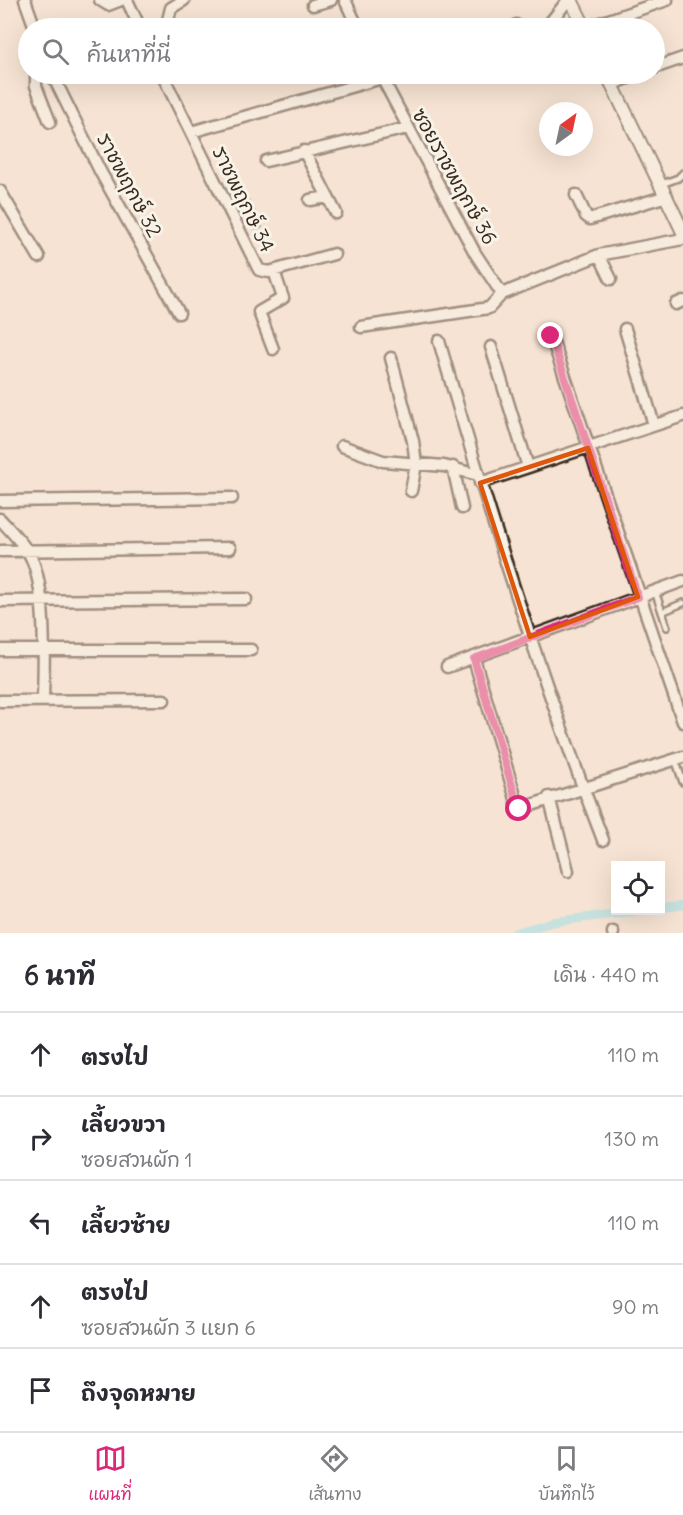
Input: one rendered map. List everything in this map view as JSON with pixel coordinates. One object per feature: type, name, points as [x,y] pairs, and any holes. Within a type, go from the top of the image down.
[{"type":"street","points":[[25,0],[31,18]]},
{"type":"street","points":[[100,0],[108,6],[121,0]]},
{"type":"street","points":[[126,0],[135,18]]},
{"type":"street","points":[[168,18],[171,8],[184,0]]},
{"type":"street","points":[[313,5],[331,0]]},
{"type":"street","points":[[345,0],[353,18]]},
{"type":"street","points":[[555,18],[570,0],[580,18]]},
{"type":"street","points":[[614,18],[667,0]]},
{"type":"street","points":[[665,64],[683,58]]},
{"type":"street","points":[[36,84],[50,122]]},
{"type":"street","name":"ราชพฤกษ์ 32","points":[[57,84],[100,171],[179,313]]},
{"type":"street","name":"ราชพฤกษ์ 34","points":[[167,84],[259,270],[274,271],[334,254]]},
{"type":"street","points":[[169,84],[169,88]]},
{"type":"street","points":[[191,132],[354,84]]},
{"type":"street","name":"ซอยราชพฤกษ์ 36","points":[[385,84],[475,253],[502,294]]},
{"type":"street","points":[[361,327],[489,308],[502,294],[599,255],[683,231],[612,84]]},
{"type":"street","points":[[266,161],[408,128]]},
{"type":"street","points":[[304,151],[336,213]]},
{"type":"street","points":[[576,195],[586,216],[590,219],[664,190]]},
{"type":"street","points":[[0,191],[39,257]]},
{"type":"street","points":[[310,200],[328,197]]},
{"type":"street","points":[[599,255],[610,279]]},
{"type":"street","points":[[273,349],[259,312],[283,298],[274,271]]},
{"type":"street","points":[[625,329],[654,425]]},
{"type":"street","points":[[551,336],[638,597],[683,722]]},
{"type":"street","points":[[439,341],[479,479],[530,637],[582,787],[603,840]]},
{"type":"street","points":[[491,347],[528,467]]},
{"type":"street","points":[[391,358],[413,441],[416,464],[411,491]]},
{"type":"street","points":[[342,447],[383,461],[453,467],[479,479],[528,467],[683,416]]},
{"type":"street","points":[[453,467],[462,508]]},
{"type":"street","points":[[0,501],[231,498]]},
{"type":"street","points":[[0,519],[27,550],[32,561],[40,601],[44,650],[43,699]]},
{"type":"street","points":[[0,551],[230,548]]},
{"type":"street","points":[[447,667],[683,581]]},
{"type":"street","points":[[0,601],[246,599]]},
{"type":"street","points":[[0,650],[251,650]]},
{"type":"street","points":[[474,659],[519,809],[549,797],[679,758]]},
{"type":"street","points":[[0,701],[164,700]]},
{"type":"street","points":[[549,797],[568,871]]},
{"type":"lane","points":[[664,190],[683,173]]},
{"type":"lane","points":[[226,204],[244,202],[258,225]]},
{"type":"lane","points":[[655,591],[667,627]]},
{"type":"lane","points":[[662,612],[683,603]]},
{"type":"lane","points":[[679,758],[683,782]]},
{"type":"highlighted area","points":[[588,448],[638,597],[530,637],[480,483]]},
{"type":"waterway","points":[[665,907],[683,905]]},
{"type":"waterway","points":[[515,933],[552,922],[611,914]]},
{"type":"route","points":[[519,809],[474,659],[638,597],[551,336]]}]
